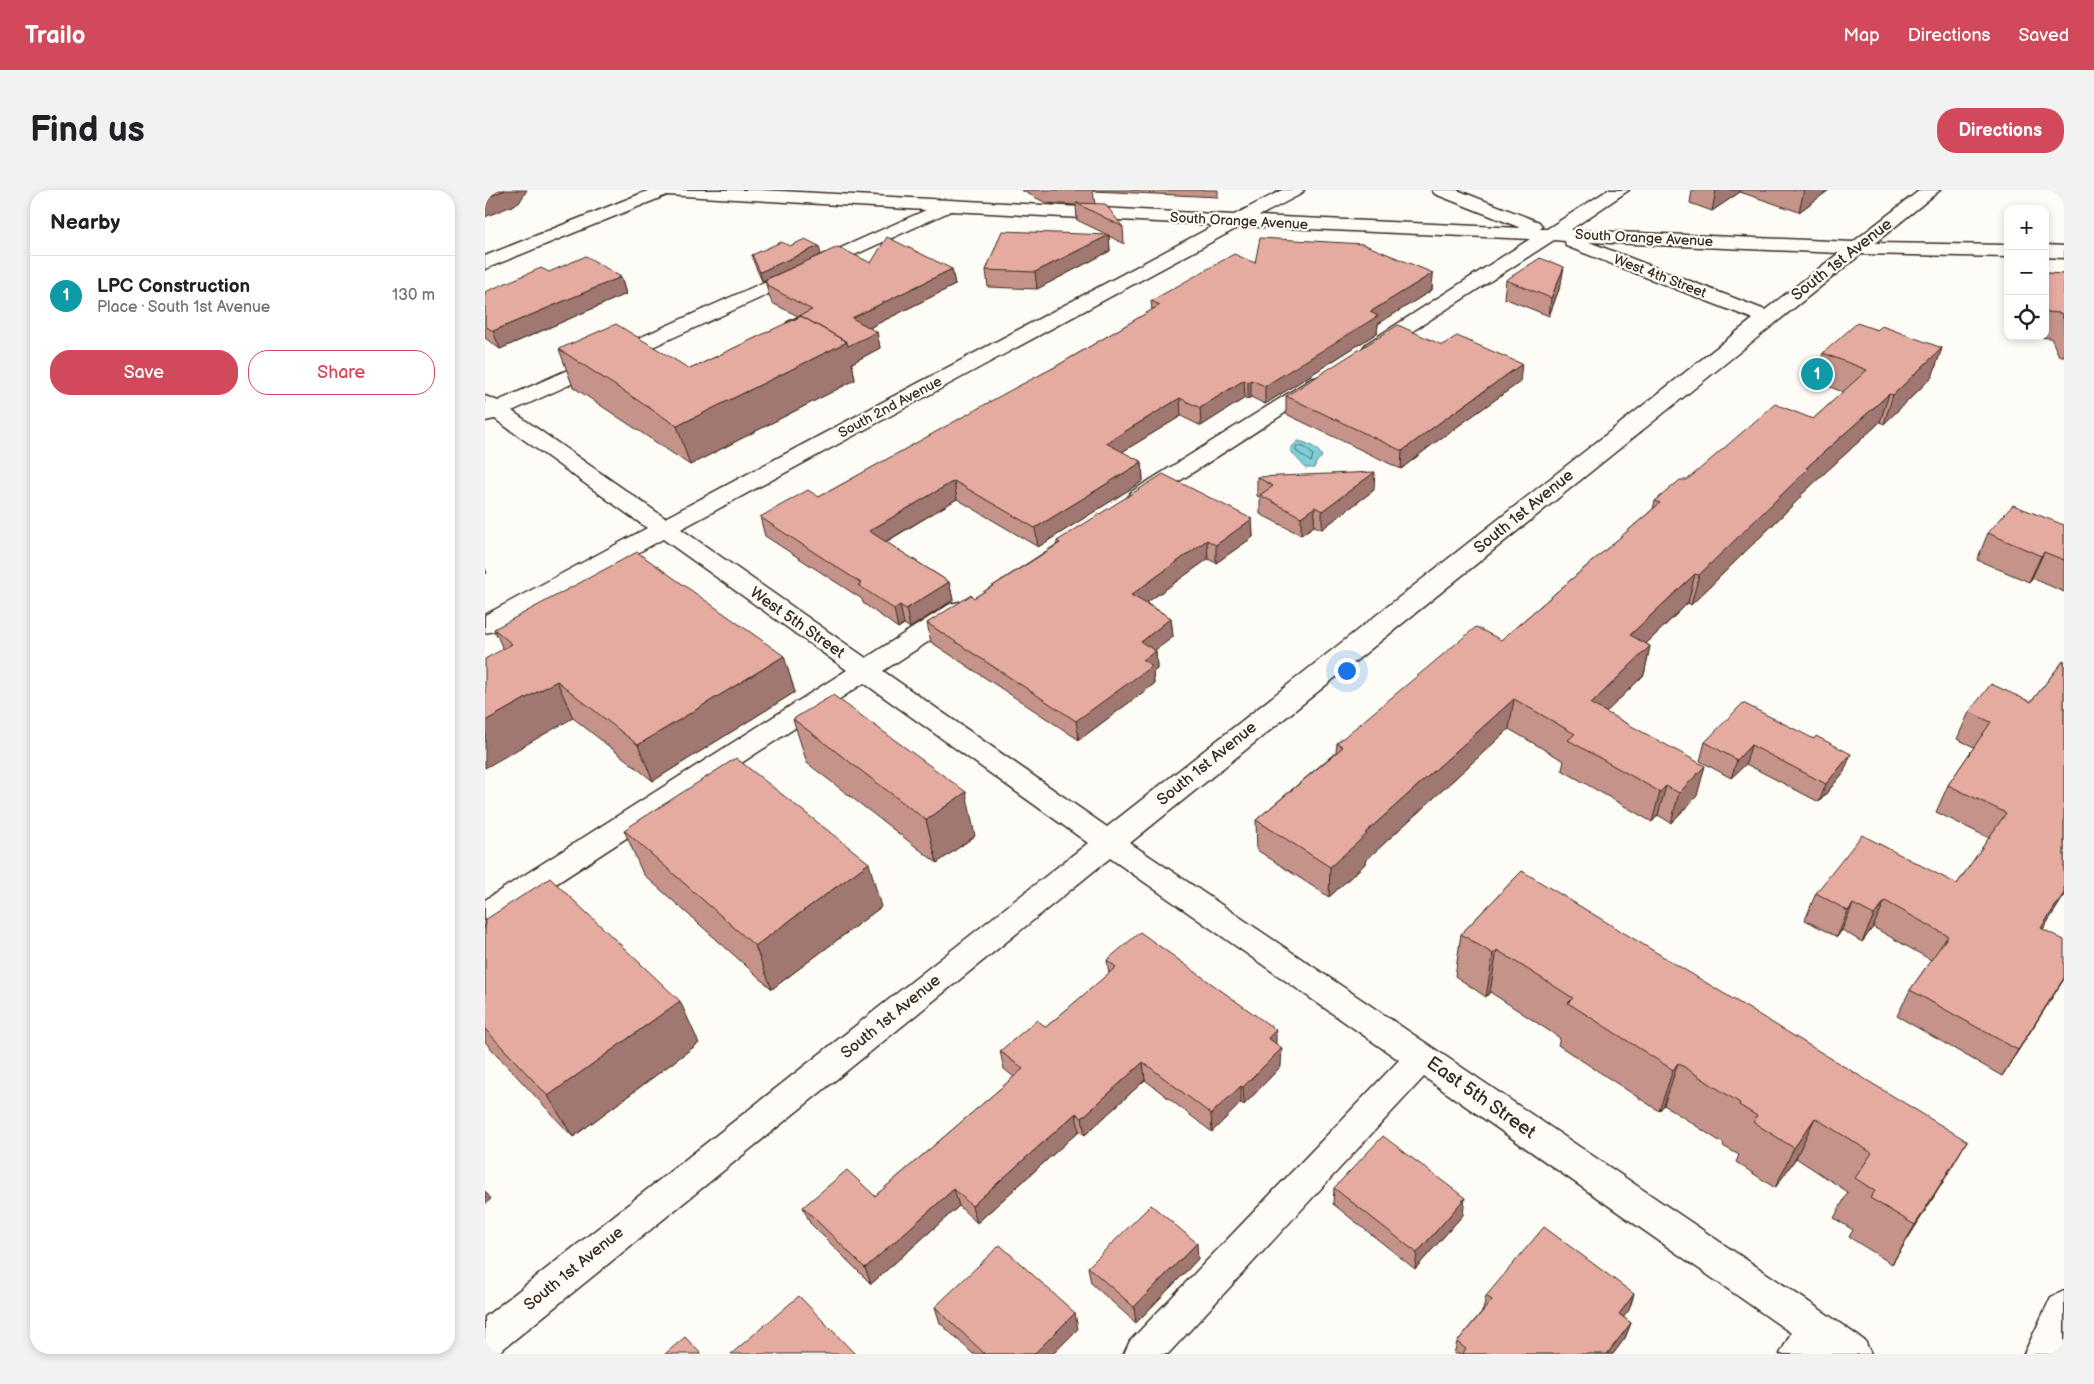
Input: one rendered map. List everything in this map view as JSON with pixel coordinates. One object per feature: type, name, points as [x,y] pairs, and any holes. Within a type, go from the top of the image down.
[{"type":"street","name":"South Orange Avenue","points":[[485,263],[664,190],[1239,221],[1859,248],[2004,251]]},
{"type":"street","name":"South 2nd Avenue","points":[[485,625],[1295,190]]},
{"type":"street","name":"West 4th Street","points":[[1441,190],[1767,318]]},
{"type":"street","points":[[1121,508],[1621,190]]},
{"type":"street","name":"South 1st Avenue","points":[[485,1340],[1767,318],[1931,190]]},
{"type":"street","points":[[489,409],[949,206]]},
{"type":"street","points":[[2049,251],[2064,252]]},
{"type":"street","name":"West 5th Street","points":[[489,409],[865,670],[1109,843]]},
{"type":"street","points":[[485,915],[978,598]]},
{"type":"street","name":"East 5th Street","points":[[1109,843],[1422,1057],[1807,1341],[1852,1354]]},
{"type":"street","points":[[1143,1354],[1422,1057]]},
{"type":"street","points":[[2043,1354],[2064,1310]]},
{"type":"water","points":[[1298,441],[1313,446],[1321,454],[1322,457],[1317,461],[1314,468],[1305,468],[1291,452],[1290,449]]},
{"type":"building","points":[[485,190],[505,190],[485,198]]},
{"type":"building","points":[[1076,203],[1105,204],[1123,227]]},
{"type":"building","points":[[1002,231],[1109,235],[1035,272],[986,270]]},
{"type":"building","points":[[887,237],[952,269],[852,318],[877,332],[848,346],[847,342],[801,316],[786,322],[812,310],[768,286],[765,280],[838,247],[871,263]]},
{"type":"building","points":[[1260,238],[1363,244],[1433,273],[1370,312],[1378,316],[1265,386],[1251,380],[1248,382],[1244,380],[1200,408],[1180,398],[1106,443],[1142,462],[1035,528],[954,481],[869,531],[949,582],[906,609],[900,605],[894,609],[858,585],[861,583],[760,517],[808,490],[819,497],[1055,367],[1160,305],[1151,301],[1234,254],[1255,263]]},
{"type":"building","points":[[805,239],[819,246],[760,272],[752,255],[781,242],[790,246]]},
{"type":"building","points":[[586,256],[621,277],[493,331],[485,326],[485,292],[541,268],[549,272]]},
{"type":"building","points":[[1540,258],[1564,267],[1551,298],[1506,280]]},
{"type":"building","points":[[2049,273],[2064,274],[2064,321],[2061,313],[2049,312]]},
{"type":"building","points":[[801,316],[847,342],[677,426],[559,349],[616,324],[690,369]]},
{"type":"building","points":[[1857,323],[1877,330],[1882,326],[1942,348],[1893,395],[1889,394],[1806,468],[1808,469],[1699,575],[1695,574],[1630,635],[1650,646],[1591,704],[1705,766],[1679,793],[1666,786],[1660,792],[1568,740],[1575,734],[1514,699],[1365,833],[1367,834],[1330,867],[1256,820],[1343,747],[1337,743],[1476,627],[1501,640],[1660,503],[1655,501],[1680,480],[1687,480],[1775,404],[1813,419],[1867,370],[1823,353]]},
{"type":"building","points":[[1398,325],[1442,345],[1457,336],[1522,364],[1402,451],[1286,396]]},
{"type":"building","points":[[1375,472],[1322,511],[1315,507],[1301,517],[1260,495],[1273,486],[1257,477]]},
{"type":"building","points":[[1163,474],[1252,519],[1216,545],[1207,540],[1131,595],[1171,618],[1141,642],[1156,651],[1143,660],[1152,666],[1076,721],[927,623],[971,595],[974,598],[1060,543],[1057,541]]},
{"type":"building","points":[[2013,505],[2064,525],[2064,560],[2044,552],[2041,556],[1988,533]]},
{"type":"building","points":[[637,552],[784,656],[638,745],[557,681],[485,721],[485,659],[512,644],[494,629]]},
{"type":"building","points":[[2064,660],[2064,893],[2041,928],[2064,940],[2064,978],[2018,1050],[1910,990],[1948,936],[1885,901],[1874,915],[1853,904],[1848,911],[1816,893],[1862,835],[1957,884],[2006,813],[1948,785],[1991,722],[1969,712],[1991,684],[2031,702]]},
{"type":"building","points":[[833,695],[966,792],[926,820],[793,719]]},
{"type":"building","points":[[1743,703],[1814,739],[1816,736],[1851,754],[1826,784],[1751,745],[1737,760],[1705,742]]},
{"type":"building","points":[[736,758],[869,863],[755,946],[624,830]]},
{"type":"building","points":[[1522,871],[1967,1141],[1915,1225],[1870,1198],[1875,1191],[1855,1178],[1872,1153],[1815,1118],[1794,1148],[1753,1122],[1757,1116],[1739,1105],[1740,1103],[1678,1063],[1673,1070],[1568,1003],[1573,998],[1497,950],[1493,954],[1461,934]]},
{"type":"building","points":[[550,878],[680,1001],[548,1096],[485,1029],[485,920]]},
{"type":"building","points":[[1140,932],[1276,1030],[1268,1038],[1282,1048],[1243,1087],[1241,1086],[1211,1114],[1143,1062],[1082,1118],[1076,1113],[972,1206],[954,1189],[865,1268],[803,1207],[847,1170],[875,1196],[1023,1069],[1000,1051],[1037,1020],[1046,1027],[1116,967],[1107,960]]},
{"type":"building","points":[[1383,1136],[1465,1198],[1417,1253],[1334,1188]]},
{"type":"building","points":[[1151,1205],[1197,1243],[1134,1307],[1088,1267]]},
{"type":"building","points":[[1544,1227],[1634,1294],[1619,1314],[1631,1323],[1607,1354],[1462,1354],[1466,1349],[1457,1342],[1492,1300],[1486,1296]]},
{"type":"building","points":[[1000,1245],[1075,1313],[1034,1354],[985,1354],[935,1307]]},
{"type":"building","points":[[799,1296],[855,1354],[731,1354]]},
{"type":"building","points":[[685,1337],[701,1354],[665,1354]]},
{"type":"place","name":"LPC Construction","points":[[1817,374]]}]
